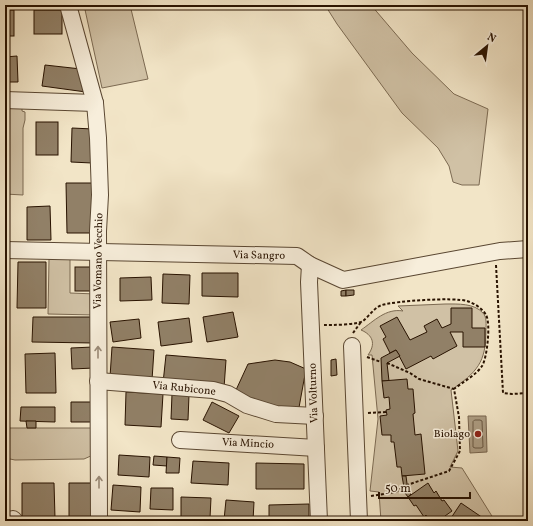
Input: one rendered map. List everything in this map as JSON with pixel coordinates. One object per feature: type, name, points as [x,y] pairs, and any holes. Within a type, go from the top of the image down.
[{"type":"street","name":"Via Vomano Vecchio","points":[[68,5],[94,103],[98,138],[100,195],[98,380],[99,521]]},
{"type":"street","points":[[5,100],[94,103]]},
{"type":"street","name":"Via Sangro","points":[[5,250],[297,256],[343,280],[496,252],[528,249]]},
{"type":"street","name":"Via Volturno","points":[[310,264],[309,282],[319,521]]},
{"type":"street","points":[[352,346],[359,521]]},
{"type":"street","name":"Via Rubicone","points":[[98,380],[213,390],[228,394],[247,404],[276,414],[315,416]]},
{"type":"street","name":"Via Mincio","points":[[180,440],[316,448]]},
{"type":"path","points":[[496,252],[503,393],[528,393]]},
{"type":"path","points":[[311,324],[361,322],[380,305],[401,302],[453,299],[467,301],[479,307],[487,316],[487,347],[483,365],[454,389]]},
{"type":"path","points":[[387,363],[410,372],[419,379],[454,389]]},
{"type":"path","points":[[407,485],[449,471],[460,451],[460,417],[454,389]]},
{"type":"path","points":[[355,414],[387,412]]},
{"type":"path","points":[[358,497],[378,496],[396,492],[404,486]]},
{"type":"shaded area","points":[[84,5],[130,5],[148,79],[102,88]]},
{"type":"shaded area","points":[[325,5],[371,5],[412,53],[454,94],[488,109],[479,185],[462,185],[453,182],[449,166],[438,148],[402,113],[337,24]]},
{"type":"shaded area","points":[[5,107],[22,107],[22,111],[25,112],[23,128],[23,195],[5,194]]},
{"type":"shaded area","points":[[49,259],[70,259],[70,293],[96,294],[96,315],[48,314]]},
{"type":"shaded area","points":[[445,304],[475,307],[483,313],[486,319],[486,341],[482,359],[474,372],[451,390],[458,451],[450,467],[462,468],[495,521],[381,521],[379,492],[370,491],[378,419],[372,355],[368,355],[372,347],[372,340],[368,334],[361,330],[386,313],[391,311],[403,311],[398,306]]},
{"type":"shaded area","points":[[5,428],[97,428],[93,455],[84,459],[15,460],[5,458]]},
{"type":"water","name":"Biolago","points":[[468,416],[486,416],[487,452],[470,453]]},
{"type":"building","points":[[5,10],[14,10],[14,36],[5,36]]},
{"type":"building","points":[[34,10],[62,10],[62,34],[34,34]]},
{"type":"building","points":[[17,56],[18,82],[5,82],[5,57]]},
{"type":"building","points":[[45,65],[81,69],[86,92],[42,86]]},
{"type":"building","points":[[36,122],[58,122],[58,155],[36,155]]},
{"type":"building","points":[[72,128],[93,129],[92,163],[71,162]]},
{"type":"building","points":[[66,183],[94,183],[94,233],[67,233]]},
{"type":"building","points":[[50,206],[51,240],[27,240],[27,207]]},
{"type":"building","points":[[18,262],[46,262],[46,308],[17,308]]},
{"type":"building","points":[[75,267],[95,267],[95,291],[75,291]]},
{"type":"building","points":[[202,273],[238,273],[238,297],[202,296]]},
{"type":"building","points":[[163,274],[190,275],[189,304],[162,303]]},
{"type":"building","points":[[151,277],[152,300],[120,301],[120,278]]},
{"type":"building","points":[[346,290],[346,296],[341,296],[341,291]]},
{"type":"building","points":[[346,290],[354,290],[354,295],[346,296]]},
{"type":"building","points":[[451,308],[472,308],[472,328],[485,328],[485,347],[463,347],[463,332],[450,332],[457,346],[433,359],[431,356],[406,369],[396,350],[390,353],[383,339],[386,337],[380,326],[397,317],[410,340],[427,332],[424,326],[437,319],[442,328],[451,324]]},
{"type":"building","points":[[233,312],[238,337],[207,342],[203,317]]},
{"type":"building","points":[[33,317],[93,317],[93,343],[32,342]]},
{"type":"building","points":[[189,318],[192,342],[161,346],[158,322]]},
{"type":"building","points":[[139,319],[141,338],[113,342],[110,322]]},
{"type":"building","points":[[93,347],[94,368],[72,369],[71,348]]},
{"type":"building","points":[[112,347],[154,350],[152,380],[110,377]]},
{"type":"building","points":[[396,350],[400,356],[387,363],[389,381],[382,381],[381,358]]},
{"type":"building","points":[[55,353],[56,393],[26,393],[25,354]]},
{"type":"building","points":[[166,355],[226,360],[224,388],[163,383]]},
{"type":"building","points":[[336,359],[337,375],[331,376],[331,360]]},
{"type":"building","points":[[275,360],[290,362],[306,369],[298,413],[257,406],[236,390],[248,364]]},
{"type":"building","points":[[407,379],[408,389],[413,389],[415,435],[421,434],[425,474],[402,476],[401,467],[397,467],[394,442],[391,442],[391,435],[382,435],[380,416],[387,415],[386,410],[390,409],[389,397],[384,398],[382,381]]},
{"type":"building","points":[[126,392],[163,394],[161,427],[125,425]]},
{"type":"building","points":[[172,394],[189,395],[188,420],[171,419]]},
{"type":"building","points":[[71,402],[94,402],[93,422],[71,422]]},
{"type":"building","points":[[212,402],[239,416],[229,433],[203,420]]},
{"type":"building","points":[[21,407],[55,407],[55,422],[20,421]]},
{"type":"building","points":[[26,421],[36,421],[36,428],[27,428]]},
{"type":"building","points":[[119,455],[150,457],[149,477],[118,475]]},
{"type":"building","points":[[154,456],[167,457],[167,466],[153,465]]},
{"type":"building","points":[[167,457],[180,458],[179,473],[166,473]]},
{"type":"building","points":[[193,461],[229,463],[228,485],[191,483]]},
{"type":"building","points":[[256,463],[304,464],[304,489],[256,489]]},
{"type":"building","points":[[402,476],[406,476],[408,491],[411,494],[408,497],[405,493]]},
{"type":"building","points":[[22,483],[54,483],[55,518],[22,518]]},
{"type":"building","points":[[69,483],[94,483],[95,521],[69,521]]},
{"type":"building","points":[[428,483],[434,493],[436,491],[442,501],[444,500],[452,511],[445,516],[450,519],[449,521],[430,521],[426,515],[424,517],[416,505],[414,506],[408,497]]},
{"type":"building","points":[[113,485],[141,487],[140,512],[111,510]]},
{"type":"building","points":[[151,488],[173,488],[173,510],[150,509]]},
{"type":"building","points":[[181,497],[211,498],[210,518],[181,517]]},
{"type":"building","points":[[226,500],[254,502],[253,521],[224,520]]},
{"type":"building","points":[[461,503],[483,518],[481,521],[449,521]]},
{"type":"building","points":[[309,504],[309,521],[269,521],[269,505]]},
{"type":"place","name":"Biolago","points":[[478,434]]}]
